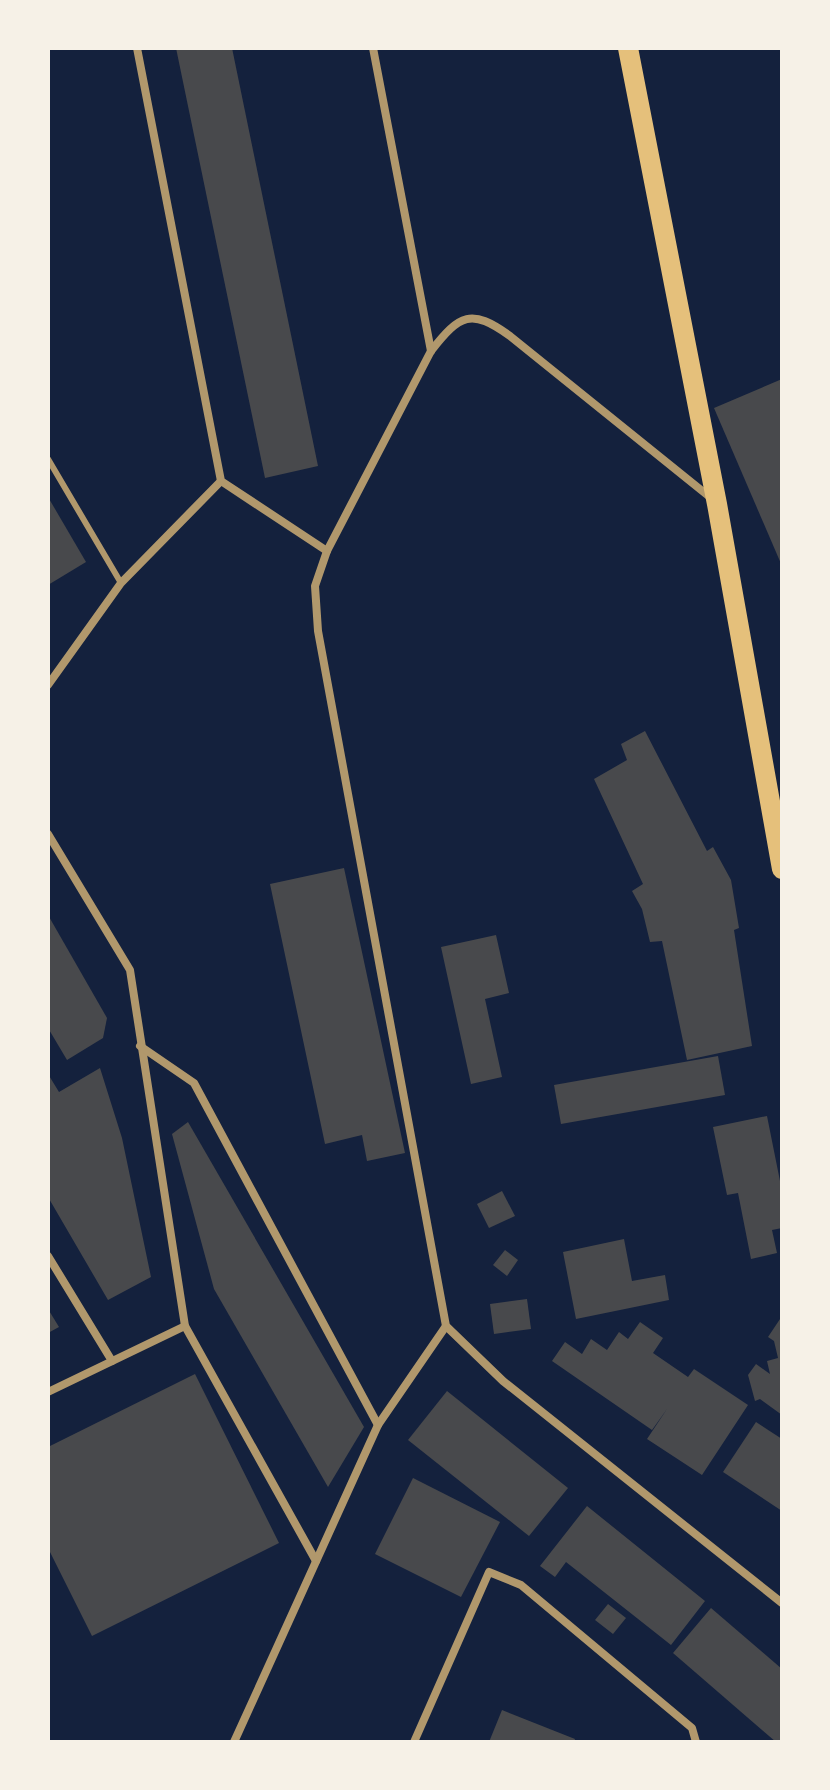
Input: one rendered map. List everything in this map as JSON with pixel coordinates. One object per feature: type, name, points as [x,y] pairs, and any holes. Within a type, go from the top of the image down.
[{"type":"main road","points":[[628,48],[717,504],[782,869]]},
{"type":"street","points":[[137,48],[221,481],[327,551]]},
{"type":"street","points":[[373,48],[431,351]]},
{"type":"street","points":[[717,504],[485,318],[464,318],[448,330],[431,351],[327,551],[315,586],[318,631],[446,1326],[503,1381],[782,1603]]},
{"type":"street","points":[[48,685],[121,583],[221,481]]},
{"type":"street","points":[[48,834],[130,970],[185,1326],[316,1561]]},
{"type":"street","points":[[140,1046],[194,1083],[378,1425]]},
{"type":"street","points":[[48,1256],[112,1361]]},
{"type":"street","points":[[48,1392],[185,1326]]},
{"type":"street","points":[[234,1742],[378,1425],[446,1326]]},
{"type":"street","points":[[414,1742],[489,1572],[521,1585],[692,1728],[696,1742]]},
{"type":"lane","points":[[48,459],[121,583]]},
{"type":"building","points":[[176,48],[232,48],[318,466],[265,478]]},
{"type":"building","points":[[782,379],[782,566],[714,408]]},
{"type":"building","points":[[48,497],[86,562],[48,585]]},
{"type":"building","points":[[645,731],[707,851],[713,847],[731,880],[739,928],[734,930],[752,1046],[687,1060],[662,941],[650,942],[642,909],[632,891],[643,884],[594,779],[627,760],[621,744]]},
{"type":"building","points":[[344,868],[405,1153],[367,1161],[362,1135],[325,1144],[270,884]]},
{"type":"building","points":[[48,915],[107,1018],[103,1038],[67,1060],[48,1028]]},
{"type":"building","points":[[496,935],[509,993],[485,999],[502,1077],[471,1084],[441,947]]},
{"type":"building","points":[[718,1056],[725,1095],[561,1124],[554,1085]]},
{"type":"building","points":[[100,1068],[122,1138],[151,1277],[108,1300],[48,1197],[48,1074],[59,1092]]},
{"type":"building","points":[[767,1116],[782,1191],[782,1228],[772,1230],[777,1253],[751,1259],[738,1193],[727,1195],[713,1127]]},
{"type":"building","points":[[188,1122],[364,1427],[328,1487],[214,1289],[172,1134]]},
{"type":"building","points":[[502,1191],[515,1216],[489,1228],[477,1204]]},
{"type":"building","points":[[624,1239],[632,1281],[665,1275],[669,1300],[576,1319],[563,1252]]},
{"type":"building","points":[[505,1250],[518,1260],[507,1276],[493,1265]]},
{"type":"building","points":[[527,1299],[531,1329],[494,1334],[490,1304]]},
{"type":"building","points":[[48,1309],[59,1327],[48,1333]]},
{"type":"building","points":[[782,1316],[782,1415],[760,1399],[755,1401],[748,1375],[756,1364],[770,1374],[767,1361],[778,1358],[774,1341],[768,1337]]},
{"type":"building","points":[[640,1322],[663,1338],[653,1353],[688,1377],[694,1369],[748,1405],[702,1475],[647,1439],[667,1409],[652,1430],[552,1361],[565,1342],[582,1354],[591,1339],[607,1350],[619,1332],[628,1339]]},
{"type":"building","points":[[195,1374],[279,1543],[92,1636],[48,1548],[48,1447]]},
{"type":"building","points":[[447,1391],[568,1488],[529,1536],[408,1440]]},
{"type":"building","points":[[756,1422],[782,1439],[782,1511],[723,1472]]},
{"type":"building","points":[[413,1478],[500,1522],[461,1597],[375,1554]]},
{"type":"building","points":[[587,1506],[705,1601],[671,1645],[566,1562],[555,1577],[540,1566]]},
{"type":"building","points":[[608,1604],[626,1618],[613,1634],[595,1620]]},
{"type":"building","points":[[711,1608],[782,1669],[782,1742],[776,1742],[673,1653]]},
{"type":"building","points":[[502,1710],[575,1739],[574,1742],[489,1742]]}]
